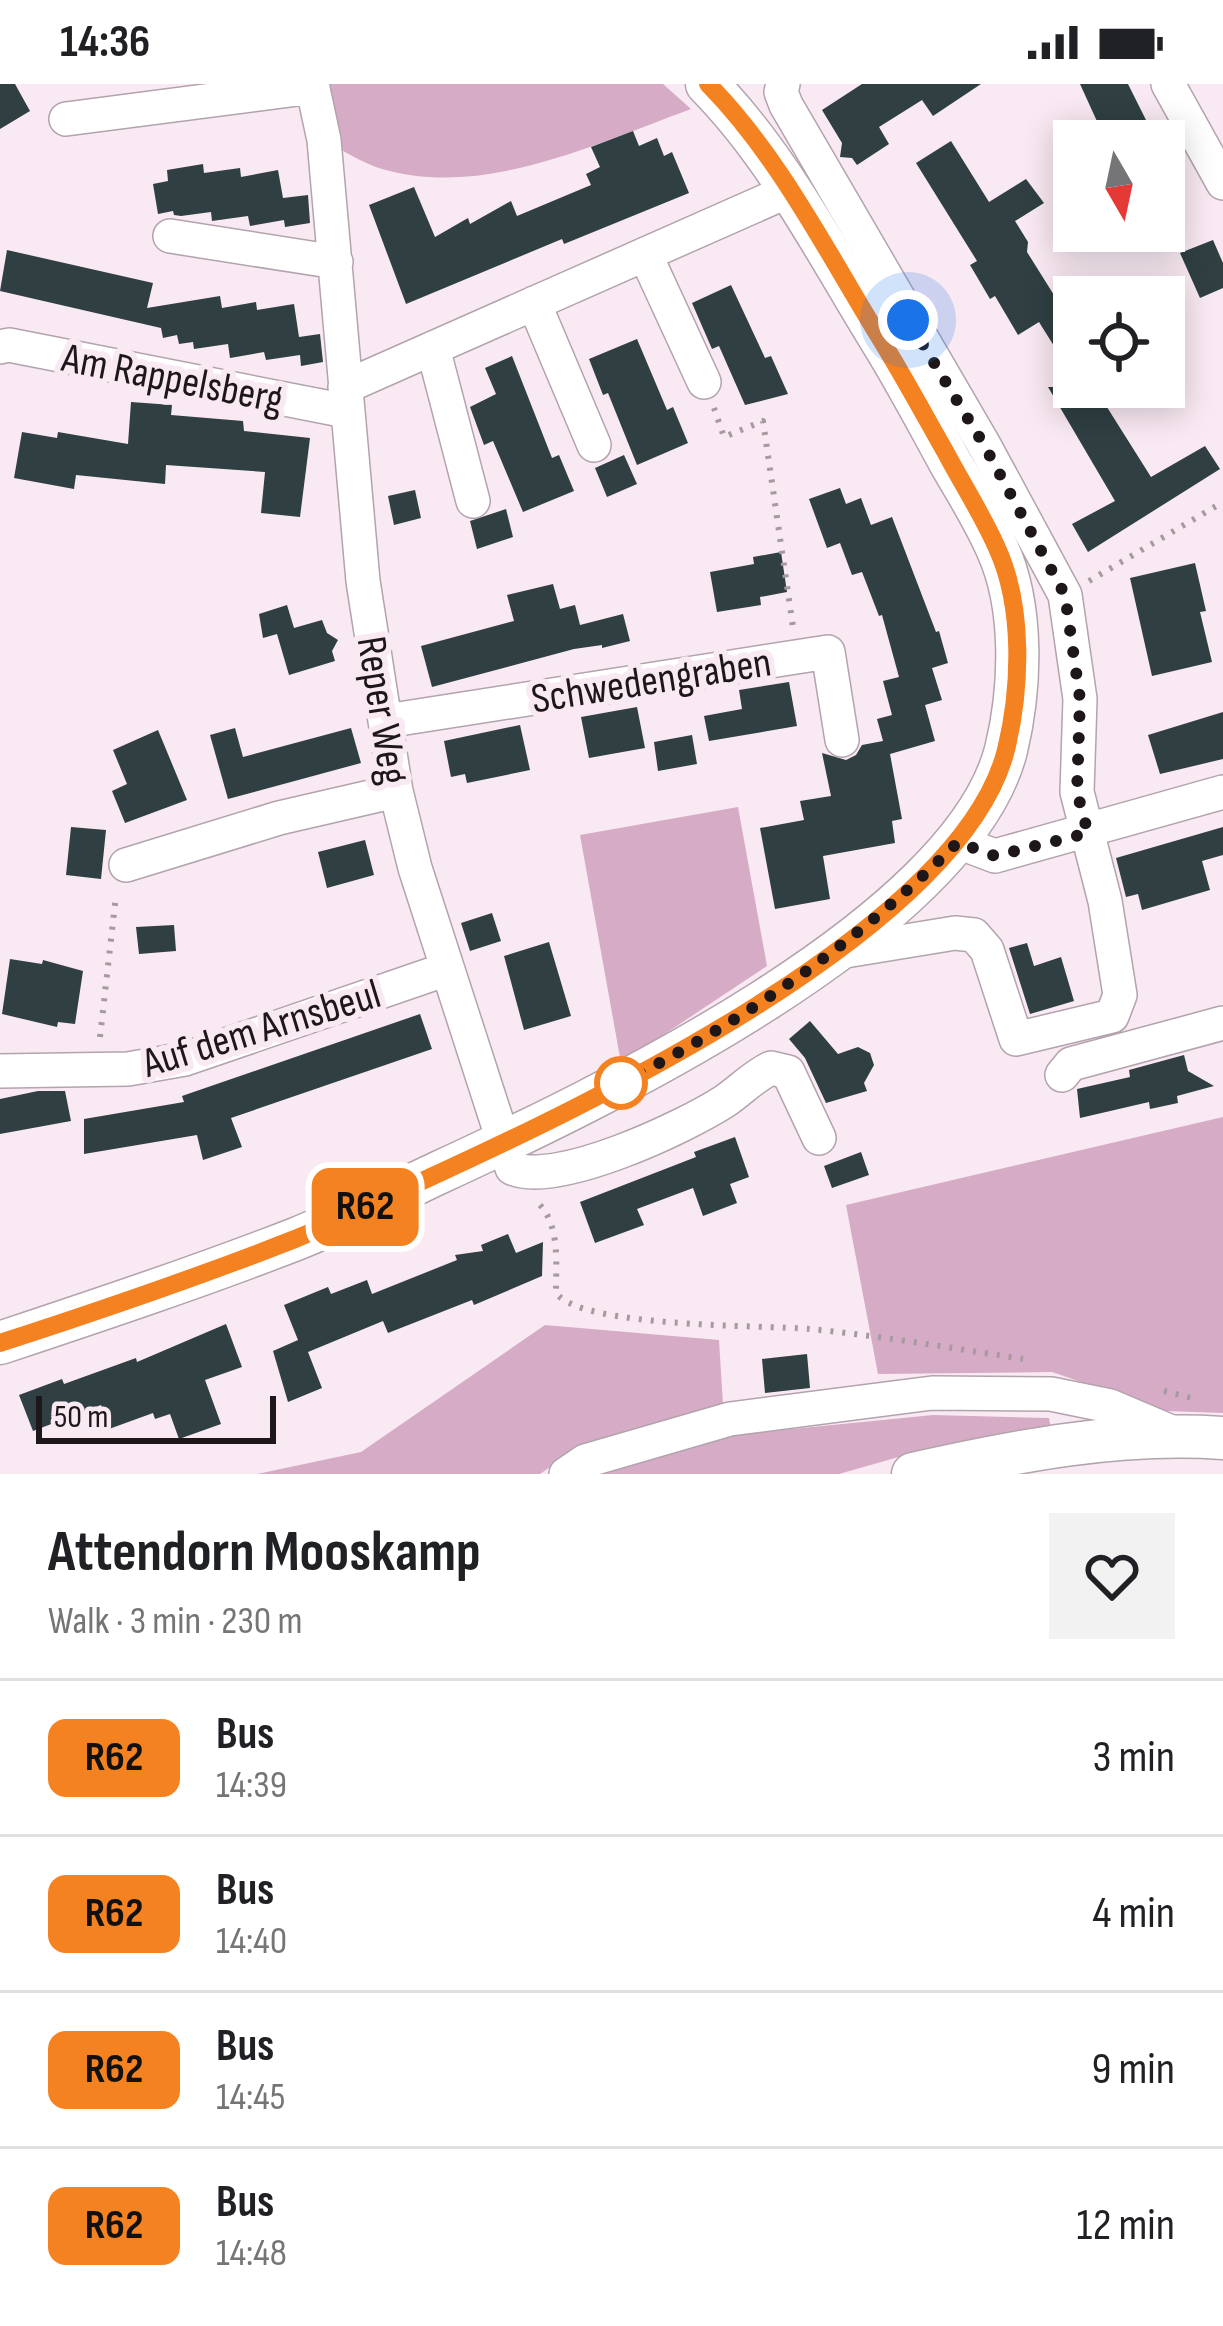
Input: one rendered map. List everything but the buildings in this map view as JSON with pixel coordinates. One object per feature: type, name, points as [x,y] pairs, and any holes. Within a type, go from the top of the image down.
[{"type":"main road","points":[[0,1343],[301,1237],[504,1144],[725,1026],[833,953],[908,892],[958,842],[1005,753],[1017,665],[1013,608],[999,551],[902,375],[788,191],[731,108],[707,84]]},
{"type":"main road","points":[[914,1474],[1067,1442],[1178,1435],[1217,1421]]},
{"type":"street","points":[[783,84],[786,105],[984,445],[1065,595],[1080,699],[1077,792],[1105,902],[1120,995],[1112,1016],[1016,1039],[987,950],[974,935],[955,933],[833,953]]},
{"type":"street","points":[[1168,84],[1223,183]]},
{"type":"street","name":"Reper Weg","points":[[66,119],[312,86],[324,140],[364,581],[396,790],[504,1144]]},
{"type":"street","name":"Am Rappelsberg","points":[[0,347],[346,399],[433,348],[788,191]]},
{"type":"street","points":[[170,236],[336,262]]},
{"type":"street","points":[[645,254],[704,382]]},
{"type":"street","points":[[534,303],[594,445]]},
{"type":"street","points":[[433,348],[472,501]]},
{"type":"street","name":"Schwedengraben","points":[[386,721],[828,652],[842,740]]},
{"type":"street","points":[[126,865],[278,818],[396,790]]},
{"type":"street","points":[[958,842],[995,856],[1223,792]]},
{"type":"street","name":"Auf dem Arnsbeul","points":[[0,1071],[97,1070],[185,1059],[447,969]]},
{"type":"street","points":[[1062,1075],[1071,1064],[1223,1024]]},
{"type":"street","points":[[504,1144],[512,1168],[523,1173],[560,1170],[683,1126],[771,1068],[788,1072],[819,1138]]},
{"type":"street","points":[[566,1474],[585,1461],[730,1419],[932,1393],[1051,1394],[1111,1406],[1178,1435]]},
{"type":"path","points":[[704,382],[724,437],[763,421],[797,656]]},
{"type":"path","points":[[1065,595],[1223,502]]},
{"type":"path","points":[[97,1070],[112,904],[126,865]]},
{"type":"path","points":[[532,1197],[550,1216],[556,1293],[567,1304],[621,1316],[710,1326],[808,1329],[1031,1360]]},
{"type":"path","points":[[1144,1386],[1217,1421]]},
{"type":"shaded area","points":[[318,84],[663,84],[691,109],[540,163],[460,177],[421,176],[382,169],[324,140]]},
{"type":"shaded area","points":[[738,807],[767,966],[621,1063],[580,835]]},
{"type":"shaded area","points":[[1223,1117],[1223,1413],[1166,1411],[1052,1372],[878,1374],[846,1205]]},
{"type":"shaded area","points":[[545,1325],[719,1340],[723,1405],[579,1447],[540,1474],[257,1474],[361,1452]]},
{"type":"shaded area","points":[[933,1415],[1049,1418],[1051,1430],[916,1452],[839,1474],[601,1474],[731,1435]]},
{"type":"bus line","name":"R62","points":[[0,1343],[301,1237],[554,1120],[725,1026],[833,953],[908,892],[958,842],[983,800],[1005,753],[1017,665],[1013,608],[999,551],[902,375],[788,191],[731,108],[708,84]]},
{"type":"route","points":[[621,1083],[725,1026],[833,953],[908,892],[958,842],[995,856],[1088,833],[1077,792],[1080,699],[1065,595],[984,445],[908,320]]}]
